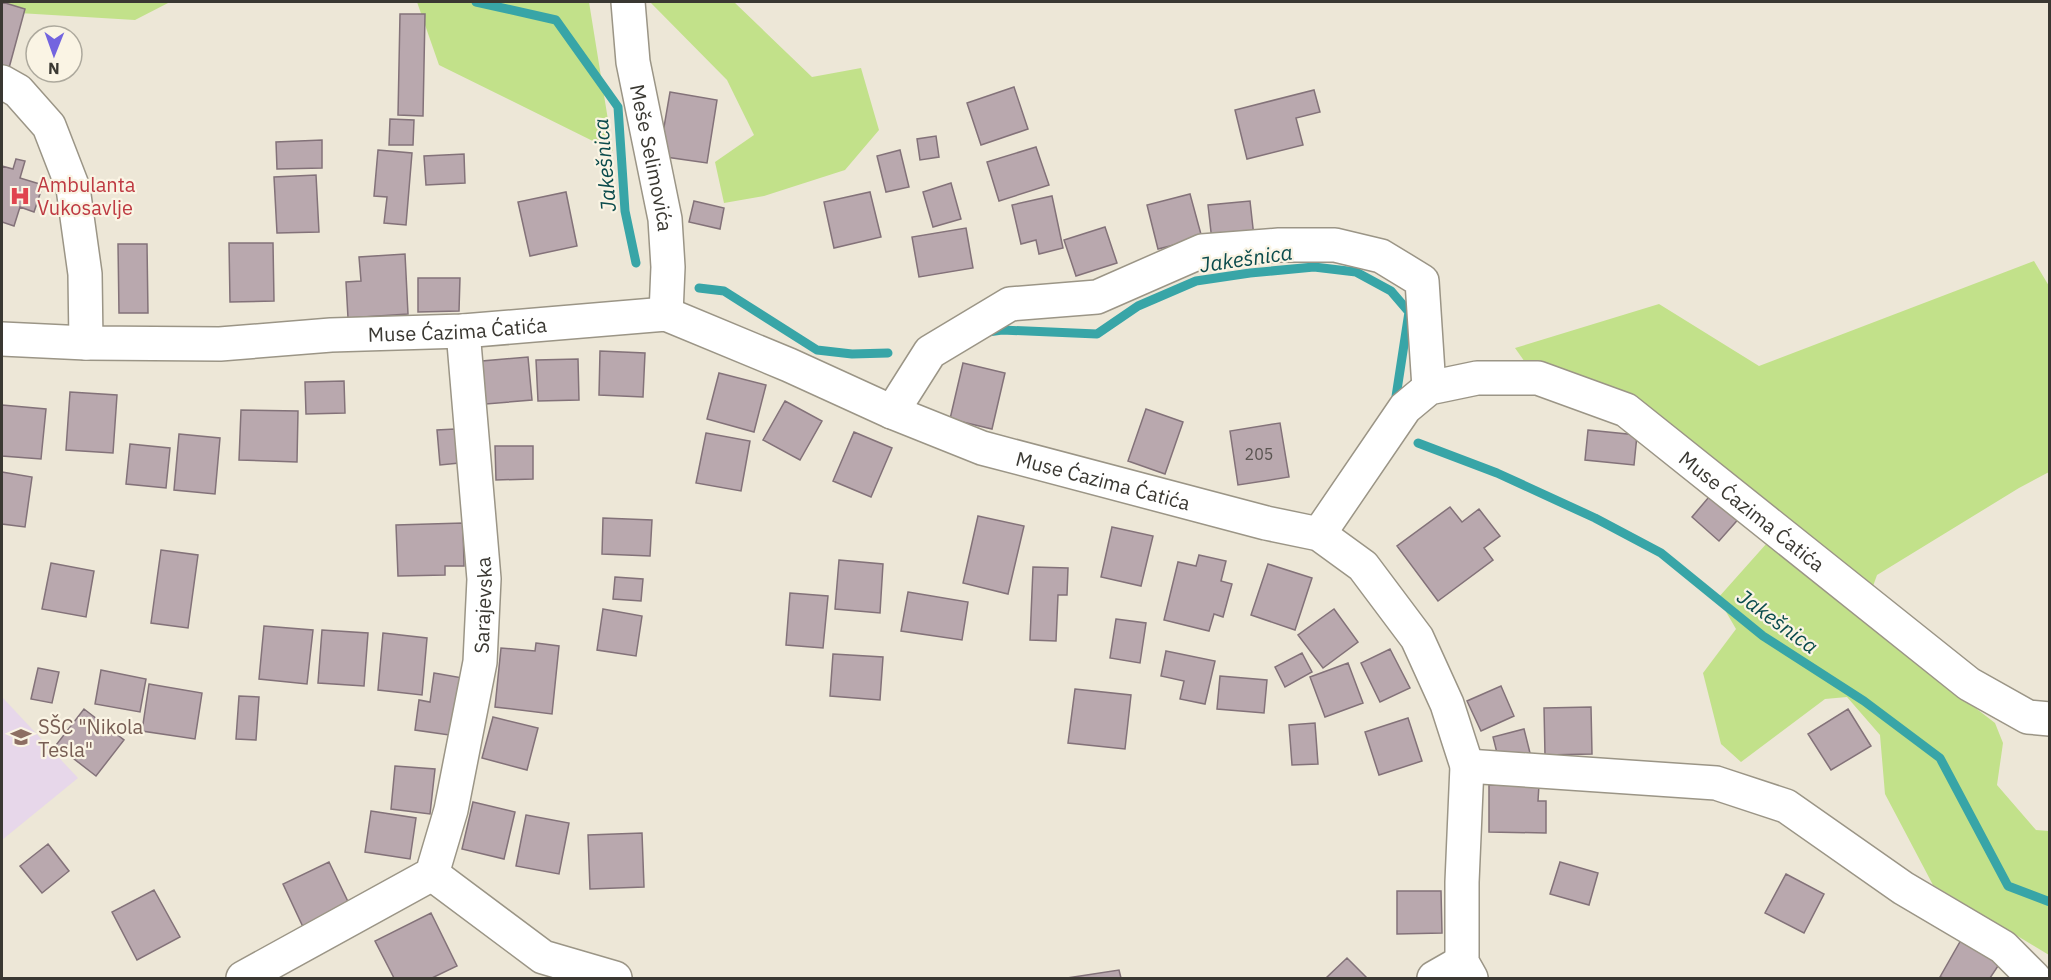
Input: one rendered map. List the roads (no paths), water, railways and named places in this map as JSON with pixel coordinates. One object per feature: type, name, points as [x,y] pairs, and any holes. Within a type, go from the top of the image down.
[{"type":"street","name":"Meše Selimovića","points":[[628,2],[633,62],[665,219],[668,267],[666,314]]},
{"type":"street","points":[[2,82],[18,91],[49,126],[73,188],[85,274],[86,343]]},
{"type":"street","points":[[892,412],[930,352],[1010,304],[1097,297],[1202,251],[1279,245],[1335,245],[1381,256],[1422,281],[1429,388]]},
{"type":"street","name":"Muse Ćazima Ćatića","points":[[2,339],[86,343],[220,344],[331,335],[463,331],[666,314],[789,365],[892,412],[982,448],[1266,524],[1319,534],[1363,566],[1417,638],[1447,704],[1467,766],[1462,882],[1467,970],[1434,978]]},
{"type":"street","name":"Sarajevska","points":[[432,874],[451,810],[480,662],[484,579],[463,331]]},
{"type":"street","name":"Muse Ćazima Ćatića","points":[[1319,534],[1405,408],[1429,388],[1477,378],[1538,378],[1626,410],[1969,684],[2028,717],[2049,719]]},
{"type":"street","points":[[1467,766],[1716,783],[1786,806],[1903,888],[2003,947],[2034,978]]},
{"type":"street","points":[[243,978],[432,874],[543,957],[615,978]]},
{"type":"waterway","name":"Jakešnica","points":[[476,2],[556,20],[618,107],[625,211],[636,263]]},
{"type":"waterway","name":"Jakešnica","points":[[988,332],[1002,330],[1097,334],[1138,306],[1196,281],[1314,267],[1356,272],[1391,291],[1409,312],[1395,403]]},
{"type":"waterway","name":"Jakešnica","points":[[699,288],[724,291],[817,350],[852,354],[888,353]]},
{"type":"waterway","name":"Jakešnica","points":[[1418,443],[1497,473],[1595,518],[1661,553],[1763,636],[1864,701],[1940,758],[2008,886],[2050,902]]},
{"type":"place","name":"Ambulanta Vukosavlje","points":[[20,196]]},
{"type":"place","name":"SŠC \"Nikola Tesla\"","points":[[21,737]]}]
